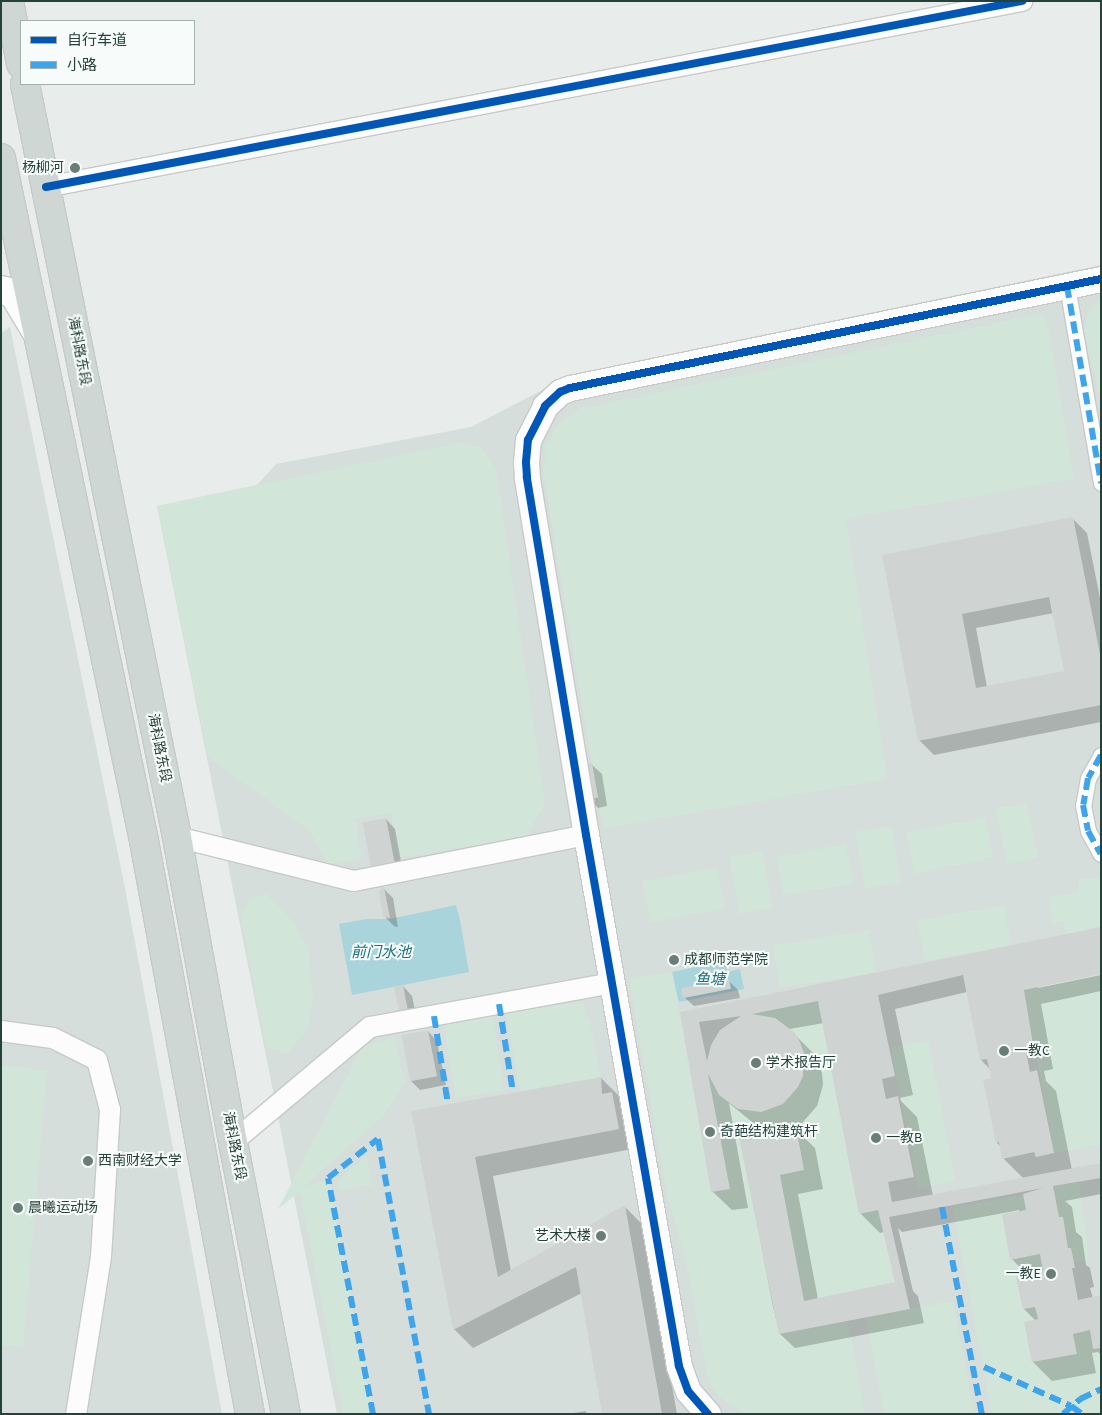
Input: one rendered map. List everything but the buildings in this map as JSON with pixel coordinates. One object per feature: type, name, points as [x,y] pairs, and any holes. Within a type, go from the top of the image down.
[{"type":"main road","points":[[9,1],[20,59]]},
{"type":"main road","name":"海科路东段","points":[[25,85],[177,837],[233,1142],[286,1414]]},
{"type":"main road","points":[[1,158],[144,841],[250,1414]]},
{"type":"main road","points":[[1,290],[13,293],[36,332]]},
{"type":"street","points":[[46,187],[1022,1]]},
{"type":"street","points":[[708,1414],[688,1391],[679,1366],[586,835],[526,462],[528,440],[546,406],[560,392],[570,388],[1101,279]]},
{"type":"street","points":[[1067,286],[1096,434],[1101,483]]},
{"type":"street","points":[[1101,755],[1088,778],[1083,805],[1088,831],[1101,854]]},
{"type":"street","points":[[177,837],[354,880],[586,835]]},
{"type":"street","points":[[233,1142],[370,1027],[613,983]]},
{"type":"street","points":[[1,1031],[54,1038],[97,1060],[110,1110],[101,1257],[76,1414]]},
{"type":"shaded area","name":"成都师范学院","points":[[1101,265],[1101,1414],[337,1414],[157,506],[257,485],[276,464],[471,427],[573,374]]},
{"type":"shaded area","name":"西南财经大学","points":[[10,327],[125,888],[222,1414],[1,1414],[1,333]]},
{"type":"green space","points":[[1101,301],[1101,404],[1084,331],[1088,312],[1092,306]]},
{"type":"green space","points":[[1036,315],[1044,317],[1047,322],[1074,479],[846,519],[887,779],[603,829],[543,471],[547,444],[558,424],[583,408]]},
{"type":"green space","points":[[463,442],[480,447],[496,468],[545,804],[526,837],[398,858],[391,813],[355,818],[361,859],[329,864],[308,829],[208,757],[157,506]]},
{"type":"green space","points":[[1026,802],[1038,858],[1008,864],[996,808]]},
{"type":"green space","points":[[985,817],[993,858],[914,873],[906,832]]},
{"type":"green space","points":[[891,826],[901,882],[865,888],[856,832]]},
{"type":"green space","points":[[846,844],[853,883],[784,896],[777,856]]},
{"type":"green space","points":[[762,851],[772,908],[740,914],[730,857]]},
{"type":"green space","points":[[717,867],[725,908],[650,923],[642,882]]},
{"type":"green space","points":[[1101,877],[1101,927],[1066,934],[1063,922],[1053,924],[1048,897],[1079,892],[1079,878]]},
{"type":"green space","points":[[266,894],[293,922],[308,948],[313,997],[308,1028],[287,1054],[266,1047],[241,918],[249,900]]},
{"type":"green space","points":[[1004,905],[1011,945],[924,961],[917,920]]},
{"type":"green space","points":[[869,930],[876,972],[780,988],[773,945]]},
{"type":"green space","points":[[672,972],[711,1191],[730,1189],[708,1074],[719,1095],[738,1109],[761,1112],[783,1104],[798,1087],[803,1076],[804,1053],[794,1032],[775,1018],[752,1014],[818,1001],[859,1214],[878,1210],[895,1282],[804,1301],[780,1175],[804,1170],[796,1127],[740,1138],[762,1236],[779,1334],[848,1321],[865,1414],[745,1414],[719,1396],[709,1382],[684,1251],[668,1199],[629,979]]},
{"type":"green space","points":[[1101,974],[1101,1145],[1054,1153],[1024,990]]},
{"type":"green space","points":[[583,1001],[585,1014],[590,1021],[601,1077],[521,1093],[506,1013]]},
{"type":"green space","points":[[492,1014],[504,1090],[456,1098],[444,1022]]},
{"type":"green space","points":[[394,1037],[405,1081],[385,1114],[301,1189],[328,1178],[373,1414],[343,1414],[300,1191],[278,1209],[363,1046]]},
{"type":"green space","points":[[928,1040],[955,1181],[918,1189],[891,1047]]},
{"type":"green space","name":"晨曦运动场","points":[[1,1065],[47,1070],[23,1348],[1,1346]]},
{"type":"green space","points":[[367,1156],[372,1185],[339,1191],[337,1181]]},
{"type":"green space","points":[[1079,1182],[1089,1261],[1073,1263],[1071,1248],[1068,1248],[1063,1217],[1059,1217],[1053,1186]]},
{"type":"green space","points":[[1023,1194],[1026,1210],[1002,1215],[1010,1259],[1040,1254],[1043,1271],[1017,1277],[1022,1309],[1035,1307],[1038,1319],[1024,1322],[1031,1362],[1077,1354],[1073,1334],[1090,1330],[1093,1349],[1101,1348],[1101,1414],[992,1414],[953,1208]]},
{"type":"green space","points":[[953,1301],[974,1414],[884,1414],[866,1317]]},
{"type":"water","name":"前门水池","points":[[456,905],[469,972],[352,995],[339,924],[366,919],[390,919]]},
{"type":"water","name":"鱼塘","points":[[725,961],[727,972],[740,969],[744,989],[679,1002],[672,972]]},
{"type":"marked path","points":[[1067,286],[1101,483]]},
{"type":"marked path","points":[[1101,755],[1088,778],[1083,805],[1088,831],[1101,854]]},
{"type":"marked path","points":[[499,1004],[513,1092]]},
{"type":"marked path","points":[[434,1016],[448,1104]]},
{"type":"marked path","points":[[373,1414],[328,1178],[378,1139],[429,1414]]},
{"type":"marked path","points":[[942,1207],[982,1414]]},
{"type":"marked path","points":[[984,1367],[1071,1406],[1082,1414]]},
{"type":"marked path","points":[[1063,1414],[1080,1399],[1101,1389]]},
{"type":"cycle path","points":[[46,187],[1022,1]]},
{"type":"cycle path","points":[[708,1414],[688,1391],[679,1366],[586,835],[527,477],[528,440],[545,406],[560,392],[570,388],[1101,279]]},
{"type":"place","name":"杨柳河","points":[[75,168]]},
{"type":"place","name":"成都师范学院","points":[[674,960]]},
{"type":"place","name":"一教C","points":[[1004,1051]]},
{"type":"place","name":"学术报告厅","points":[[756,1063]]},
{"type":"place","name":"奇葩结构建筑杆","points":[[710,1132]]},
{"type":"place","name":"一教B","points":[[876,1138]]},
{"type":"place","name":"西南财经大学","points":[[88,1161]]},
{"type":"place","name":"晨曦运动场","points":[[18,1208]]},
{"type":"place","name":"艺术大楼","points":[[601,1236]]},
{"type":"place","name":"一教E","points":[[1051,1274]]}]
